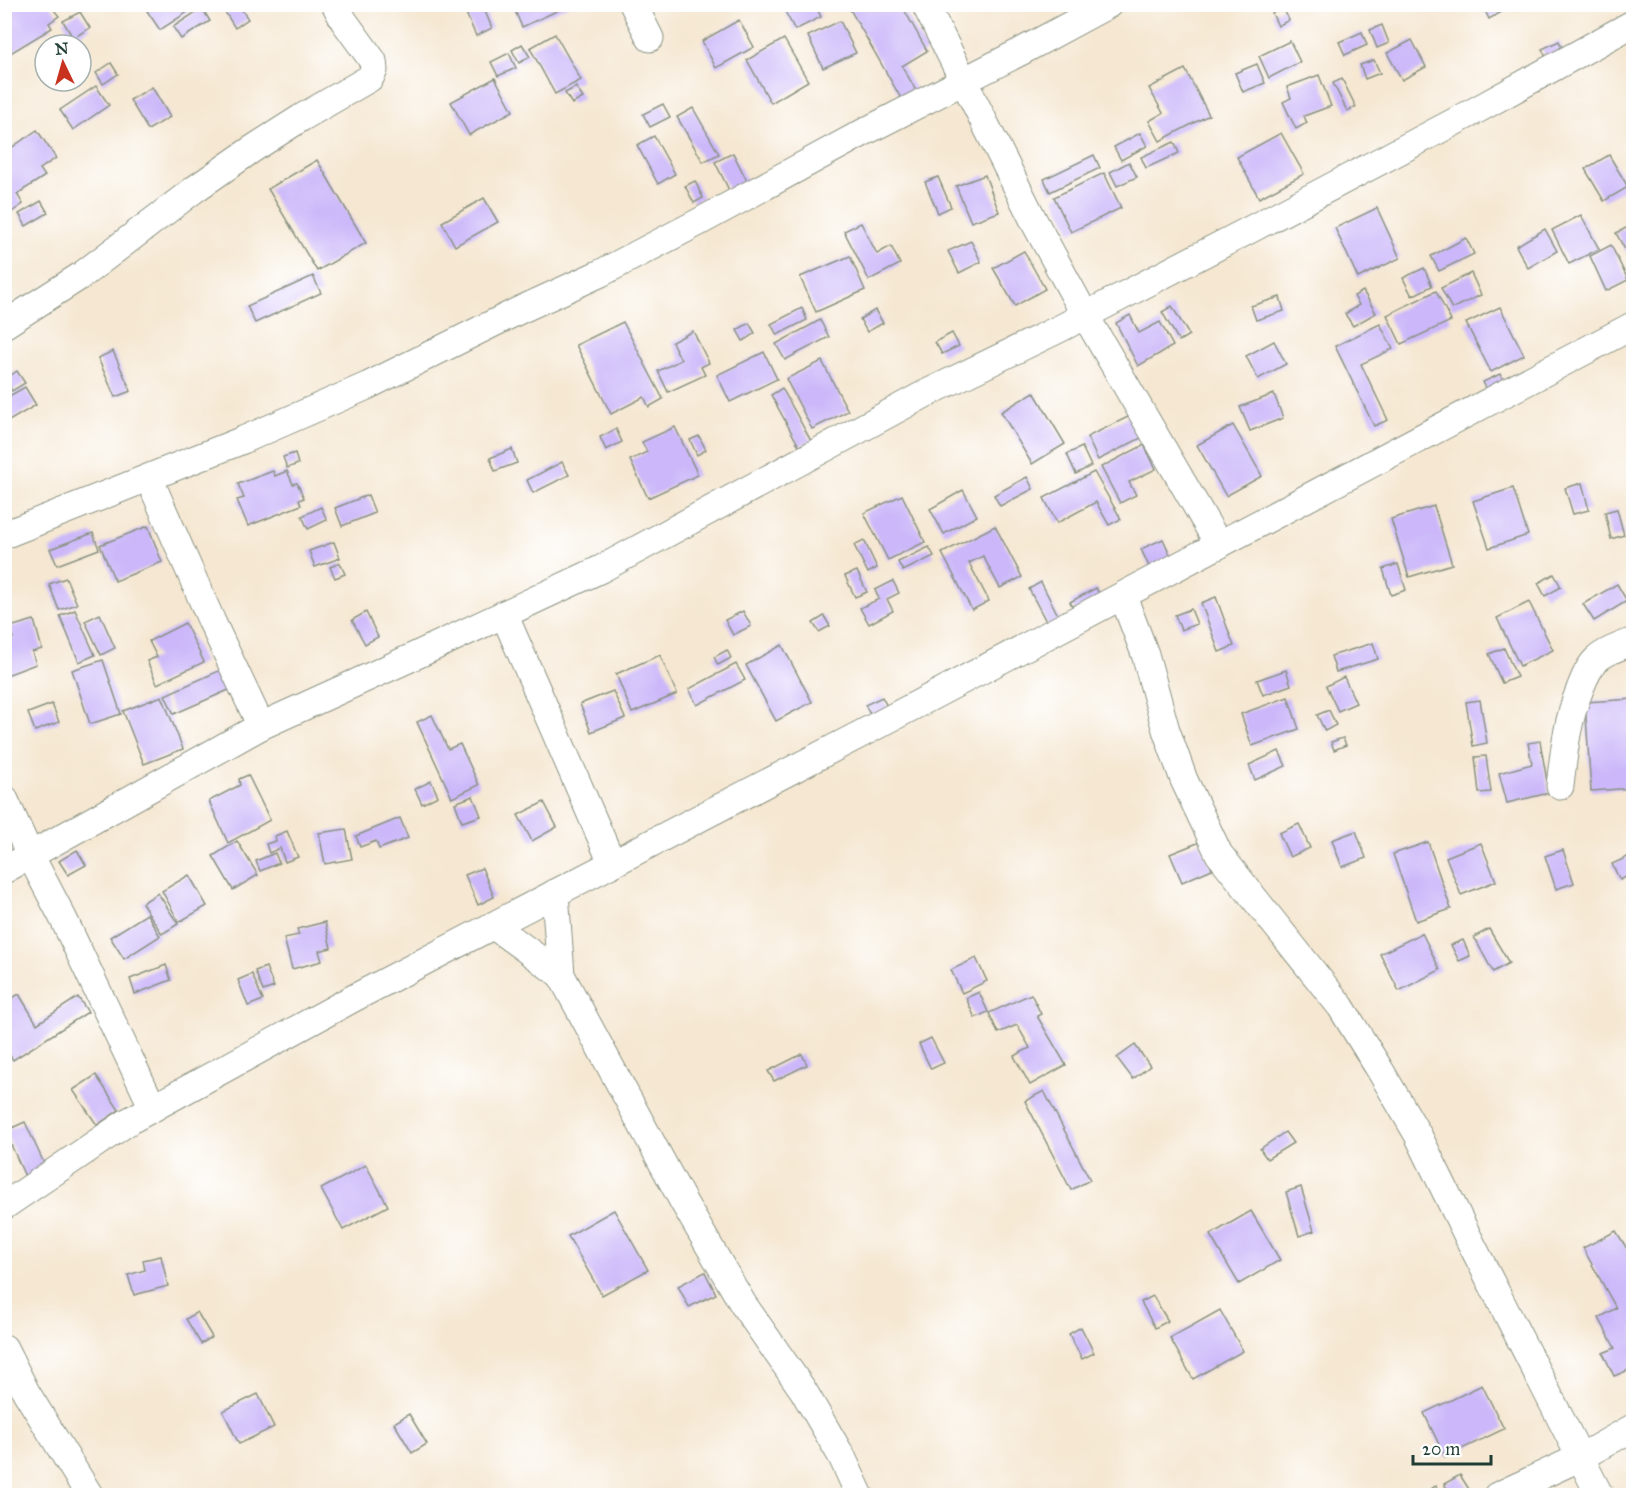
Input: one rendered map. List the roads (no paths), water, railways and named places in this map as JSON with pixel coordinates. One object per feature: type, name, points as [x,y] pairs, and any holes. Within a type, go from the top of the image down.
[{"type":"street","points":[[4,325],[82,275],[195,189],[251,150],[370,78],[374,70],[373,61],[344,21],[335,4]]},
{"type":"street","points":[[633,4],[650,38]]},
{"type":"street","points":[[926,4],[1036,225],[1085,315],[1219,544]]},
{"type":"street","points":[[4,535],[243,440],[367,386],[520,310],[601,273],[1109,4]]},
{"type":"street","points":[[4,870],[261,726],[601,569],[925,394],[1256,228],[1462,118],[1628,22]]},
{"type":"street","points":[[4,1206],[129,1121],[352,999],[1123,596],[1634,325]]},
{"type":"street","points":[[148,478],[261,726]]},
{"type":"street","points":[[1123,596],[1145,654],[1166,729],[1184,780],[1219,854],[1341,1007],[1380,1070],[1418,1135],[1600,1496]]},
{"type":"street","points":[[504,615],[612,863]]},
{"type":"street","points":[[1560,786],[1565,735],[1585,674],[1596,660],[1612,649],[1634,641]]},
{"type":"street","points":[[4,798],[153,1108]]},
{"type":"street","points":[[555,893],[561,975],[696,1224],[743,1304],[803,1390],[842,1457],[860,1496]]},
{"type":"street","points":[[494,926],[561,975]]},
{"type":"street","points":[[4,1348],[26,1392],[90,1496]]},
{"type":"street","points":[[1497,1496],[1581,1457],[1634,1427]]}]
